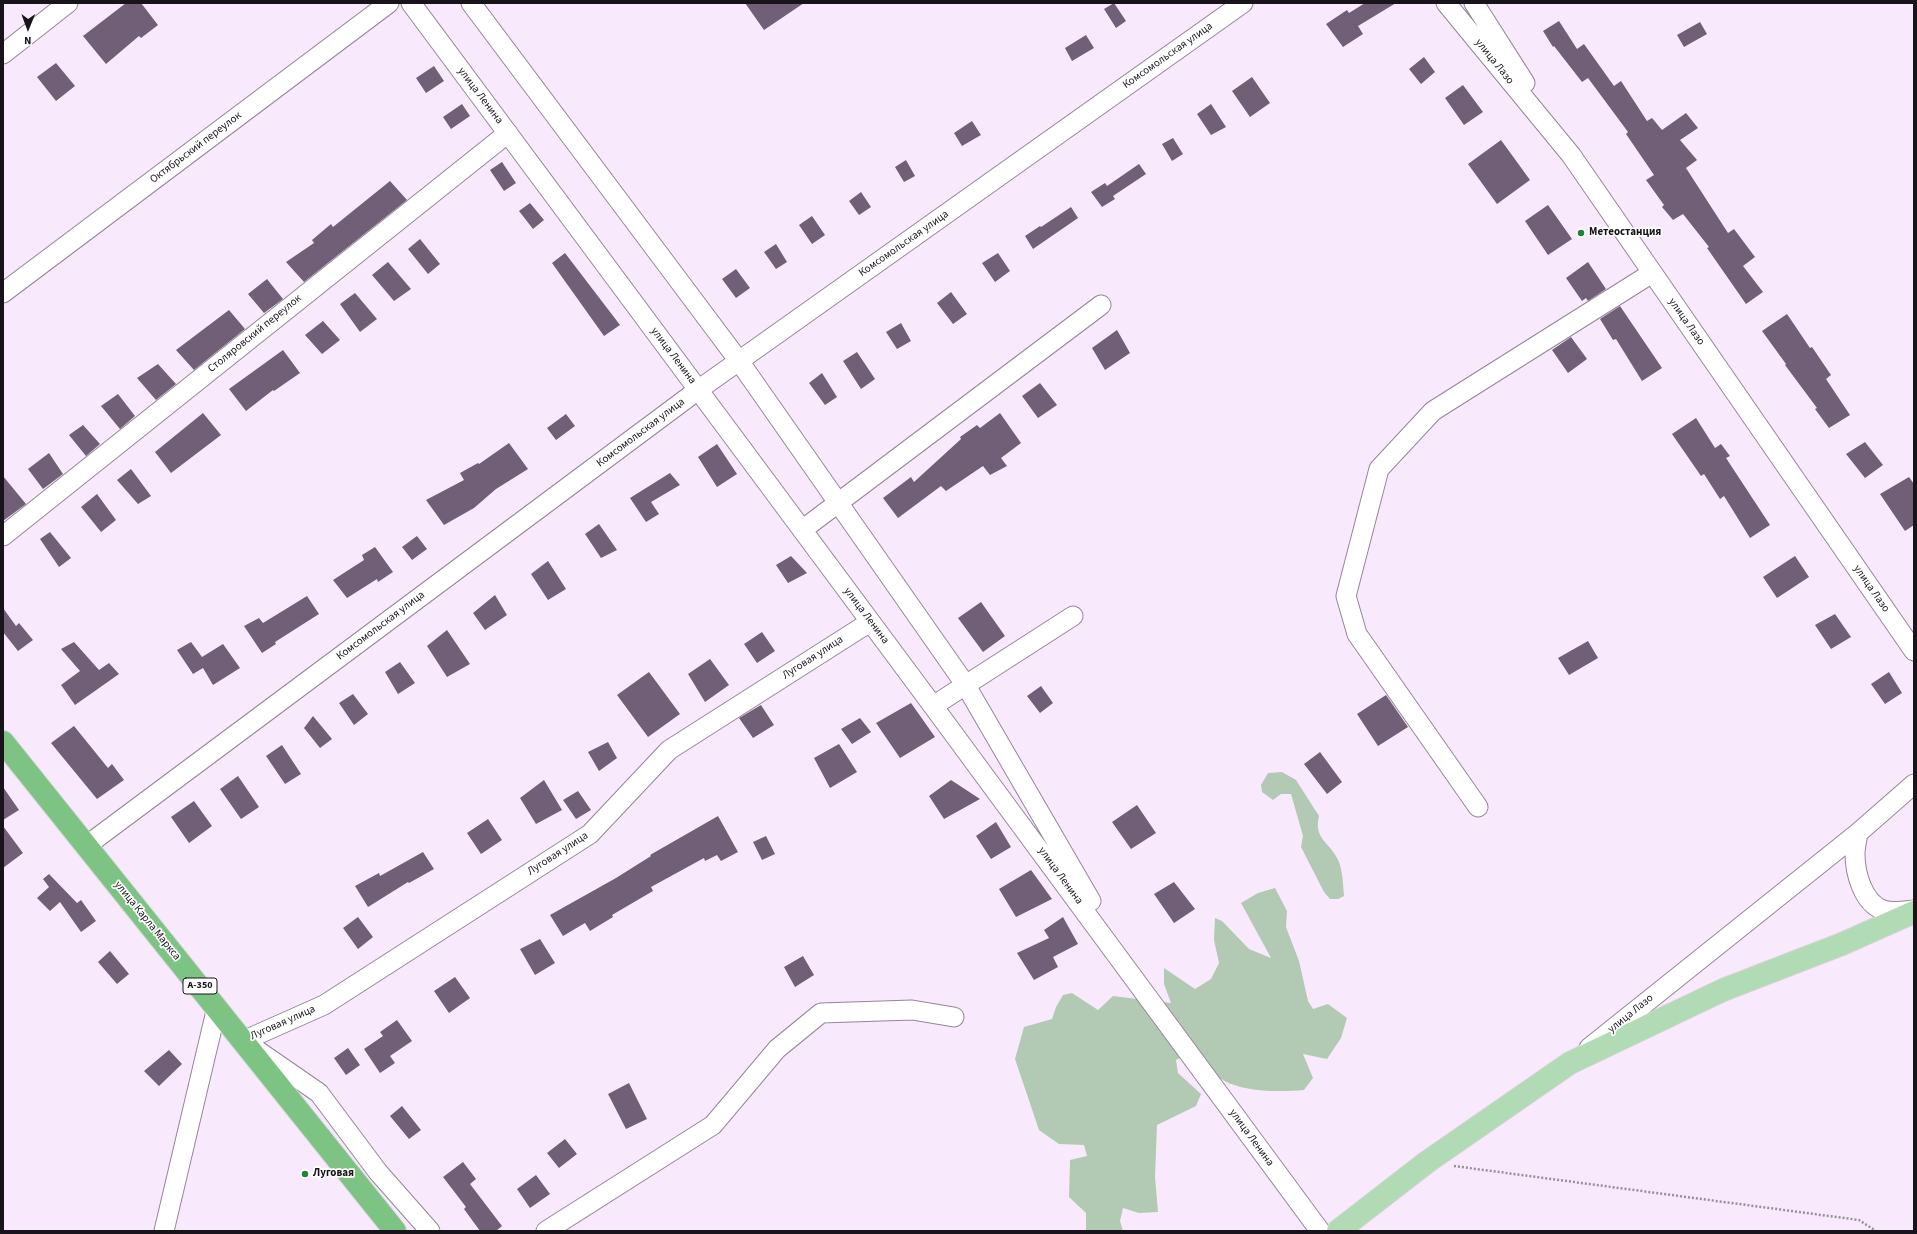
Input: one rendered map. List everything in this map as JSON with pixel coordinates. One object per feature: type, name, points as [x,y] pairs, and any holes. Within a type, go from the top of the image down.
[{"type":"highway","name":"улица Карла Маркса","points":[[3,742],[217,1007],[395,1231]]},
{"type":"main road","points":[[1570,1063],[1723,990],[1842,944],[1914,911]]},
{"type":"main road","name":"улица Лазо","points":[[1338,1231],[1427,1162],[1570,1063]]},
{"type":"street","points":[[3,54],[68,3]]},
{"type":"street","name":"Октябрьский переулок","points":[[3,293],[389,3]]},
{"type":"street","name":"улица Ленина","points":[[411,3],[870,622],[934,706],[1320,1231]]},
{"type":"street","points":[[471,3],[738,361],[965,684],[1137,982]]},
{"type":"street","name":"Комсомольская улица","points":[[86,846],[698,390],[1243,3]]},
{"type":"street","name":"улица Лазо","points":[[1446,3],[1571,156],[1914,651]]},
{"type":"street","points":[[1474,3],[1571,156]]},
{"type":"street","name":"Столяровский переулок","points":[[3,536],[508,133]]},
{"type":"street","points":[[1478,807],[1357,634],[1346,596],[1380,469],[1433,411],[1652,273]]},
{"type":"street","points":[[802,530],[1101,305]]},
{"type":"street","points":[[934,706],[965,684],[1073,616]]},
{"type":"street","name":"Луговая улица","points":[[243,1041],[324,1005],[590,834],[669,750],[870,622]]},
{"type":"street","name":"улица Лазо","points":[[1570,1063],[1858,833],[1914,784]]},
{"type":"street","points":[[1858,833],[1855,854],[1856,867],[1860,883],[1865,894],[1873,904],[1883,910],[1914,911]]},
{"type":"street","points":[[164,1231],[217,1007]]},
{"type":"street","points":[[546,1231],[713,1125],[778,1049],[821,1013],[912,1010],[954,1017]]},
{"type":"street","points":[[243,1041],[319,1093],[378,1172],[430,1231]]},
{"type":"path","points":[[1427,1162],[1859,1220],[1876,1231]]},
{"type":"green space","points":[[1282,772],[1296,780],[1319,816],[1318,830],[1336,855],[1341,870],[1344,896],[1338,899],[1330,899],[1324,892],[1301,847],[1303,836],[1291,794],[1281,794],[1273,800],[1262,792],[1261,785],[1268,773]]},
{"type":"green space","points":[[1275,888],[1287,911],[1286,927],[1299,961],[1308,1001],[1313,1009],[1328,1004],[1347,1018],[1341,1038],[1327,1059],[1303,1054],[1313,1078],[1304,1090],[1271,1091],[1236,1086],[1217,1076],[1196,1049],[1176,1060],[1178,1073],[1201,1094],[1196,1106],[1157,1125],[1155,1177],[1158,1212],[1139,1213],[1123,1208],[1120,1221],[1123,1231],[1086,1231],[1086,1213],[1069,1197],[1070,1160],[1087,1156],[1084,1145],[1059,1144],[1039,1130],[1015,1059],[1024,1027],[1052,1019],[1056,1007],[1063,995],[1072,993],[1098,1010],[1113,996],[1171,1003],[1164,984],[1164,968],[1195,989],[1211,979],[1219,963],[1214,940],[1215,918],[1222,921],[1249,949],[1271,958],[1241,903],[1258,893]]},
{"type":"building","points":[[126,3],[141,3],[158,25],[141,38],[139,36],[106,64],[83,36]]},
{"type":"building","points":[[745,3],[804,3],[764,30]]},
{"type":"building","points":[[1114,3],[1126,21],[1116,28],[1104,9]]},
{"type":"building","points":[[1365,3],[1396,3],[1358,26],[1363,34],[1343,47],[1326,24],[1347,10],[1349,13]]},
{"type":"building","points":[[1559,21],[1577,49],[1584,44],[1614,86],[1621,81],[1647,121],[1652,118],[1662,130],[1686,113],[1698,128],[1680,140],[1697,160],[1686,168],[1728,233],[1734,229],[1755,257],[1743,266],[1763,292],[1746,304],[1707,248],[1709,247],[1683,214],[1673,220],[1662,207],[1664,205],[1646,180],[1654,175],[1626,134],[1628,132],[1588,78],[1582,82],[1554,46],[1553,47],[1543,31]]},
{"type":"building","points":[[1700,22],[1707,34],[1684,47],[1677,35]]},
{"type":"building","points":[[1086,35],[1094,48],[1072,61],[1065,48]]},
{"type":"building","points":[[1424,57],[1435,72],[1421,84],[1409,69]]},
{"type":"building","points":[[56,63],[75,86],[56,101],[37,77]]},
{"type":"building","points":[[434,66],[444,81],[426,93],[416,78]]},
{"type":"building","points":[[1252,77],[1270,103],[1250,117],[1232,91]]},
{"type":"building","points":[[1463,85],[1483,112],[1464,125],[1445,98]]},
{"type":"building","points":[[462,104],[470,116],[451,129],[443,117]]},
{"type":"building","points":[[1211,104],[1226,127],[1211,135],[1197,114]]},
{"type":"building","points":[[972,121],[981,135],[962,146],[954,133]]},
{"type":"building","points":[[1173,138],[1183,154],[1172,161],[1162,144]]},
{"type":"building","points":[[1501,140],[1530,180],[1497,204],[1468,164]]},
{"type":"building","points":[[906,160],[915,176],[904,182],[895,167]]},
{"type":"building","points":[[502,162],[516,183],[504,191],[490,170]]},
{"type":"building","points":[[1139,164],[1146,174],[1113,196],[1115,199],[1102,207],[1091,192],[1105,183],[1107,186]]},
{"type":"building","points":[[390,181],[407,200],[304,282],[286,262],[314,243],[312,240],[331,224],[333,227]]},
{"type":"building","points":[[861,192],[871,207],[859,215],[849,201]]},
{"type":"building","points":[[530,203],[544,220],[533,229],[519,211]]},
{"type":"building","points":[[1548,205],[1572,239],[1548,255],[1525,221]]},
{"type":"building","points":[[1071,207],[1078,218],[1033,249],[1025,236]]},
{"type":"building","points":[[812,216],[825,235],[812,244],[799,225]]},
{"type":"building","points":[[420,239],[440,264],[428,274],[408,249]]},
{"type":"building","points":[[776,244],[787,262],[776,269],[764,252]]},
{"type":"building","points":[[565,253],[620,325],[604,336],[552,263]]},
{"type":"building","points":[[998,253],[1010,271],[995,282],[982,263]]},
{"type":"building","points":[[388,262],[411,289],[394,301],[372,275]]},
{"type":"building","points":[[1588,262],[1606,289],[1588,301],[1586,298],[1582,301],[1566,278]]},
{"type":"building","points":[[736,269],[750,288],[736,298],[722,279]]},
{"type":"building","points":[[267,279],[283,299],[264,313],[248,294]]},
{"type":"building","points":[[951,292],[967,314],[953,324],[937,303]]},
{"type":"building","points":[[355,293],[377,319],[360,332],[340,304]]},
{"type":"building","points":[[1620,306],[1662,368],[1642,381],[1616,339],[1613,340],[1600,319]]},
{"type":"building","points":[[229,310],[245,329],[194,370],[176,350]]},
{"type":"building","points":[[1787,314],[1810,348],[1812,347],[1831,375],[1826,379],[1850,415],[1829,428],[1815,409],[1817,408],[1762,331]]},
{"type":"building","points":[[323,321],[340,340],[322,354],[305,335]]},
{"type":"building","points":[[901,323],[911,341],[897,349],[886,332]]},
{"type":"building","points":[[1117,330],[1130,353],[1105,370],[1092,348]]},
{"type":"building","points":[[1571,337],[1587,359],[1568,373],[1552,350]]},
{"type":"building","points":[[283,350],[300,373],[274,391],[273,390],[246,411],[229,389]]},
{"type":"building","points":[[857,352],[875,379],[861,389],[843,361]]},
{"type":"building","points":[[158,364],[176,384],[156,400],[137,378]]},
{"type":"building","points":[[822,373],[837,397],[825,405],[809,383]]},
{"type":"building","points":[[1040,383],[1057,405],[1038,418],[1022,396]]},
{"type":"building","points":[[118,394],[135,416],[120,429],[101,406]]},
{"type":"building","points":[[203,413],[221,435],[171,473],[155,452]]},
{"type":"building","points":[[1000,413],[1021,443],[1001,458],[1007,466],[990,475],[983,466],[946,491],[941,486],[898,518],[883,498],[911,477],[914,482],[961,439],[960,437],[977,425],[980,428]]},
{"type":"building","points":[[566,414],[575,426],[556,440],[547,428]]},
{"type":"building","points":[[1696,418],[1715,448],[1721,444],[1730,456],[1726,458],[1770,525],[1750,538],[1724,496],[1720,499],[1704,474],[1701,476],[1672,434]]},
{"type":"building","points":[[83,425],[100,444],[86,456],[69,435]]},
{"type":"building","points":[[1865,442],[1883,465],[1865,478],[1846,454]]},
{"type":"building","points":[[509,443],[528,469],[496,489],[474,508],[444,525],[426,500],[464,480],[460,473],[478,463],[479,464]]},
{"type":"building","points":[[717,444],[737,474],[717,487],[698,457]]},
{"type":"building","points":[[49,453],[63,474],[43,489],[28,469]]},
{"type":"building","points":[[131,469],[151,496],[138,504],[117,480]]},
{"type":"building","points":[[670,473],[680,485],[651,502],[659,514],[646,522],[630,498]]},
{"type":"building","points":[[3,476],[26,504],[3,521]]},
{"type":"building","points":[[1909,477],[1914,484],[1914,525],[1905,531],[1880,494]]},
{"type":"building","points":[[97,494],[116,520],[101,532],[81,507]]},
{"type":"building","points":[[599,524],[617,550],[601,558],[585,534]]},
{"type":"building","points":[[50,532],[71,558],[59,567],[40,539]]},
{"type":"building","points":[[417,536],[427,549],[412,560],[402,547]]},
{"type":"building","points":[[375,547],[393,572],[378,582],[377,579],[347,598],[333,580],[364,560],[362,555]]},
{"type":"building","points":[[791,556],[807,573],[788,583],[776,565]]},
{"type":"building","points":[[1795,556],[1809,577],[1777,598],[1763,577]]},
{"type":"building","points":[[548,561],[566,589],[548,600],[531,574]]},
{"type":"building","points":[[495,595],[507,615],[485,630],[473,613]]},
{"type":"building","points":[[307,596],[319,614],[275,642],[276,644],[262,653],[244,626],[259,618],[263,623]]},
{"type":"building","points":[[981,602],[1005,636],[983,652],[958,618]]},
{"type":"building","points":[[3,608],[16,626],[19,623],[33,640],[18,651],[3,632]]},
{"type":"building","points":[[1835,614],[1851,637],[1831,649],[1815,625]]},
{"type":"building","points":[[447,630],[470,664],[447,677],[427,646]]},
{"type":"building","points":[[762,632],[775,651],[757,663],[744,644]]},
{"type":"building","points":[[1588,641],[1598,658],[1569,675],[1558,658]]},
{"type":"building","points":[[74,642],[99,670],[109,663],[119,674],[75,705],[61,685],[80,671],[61,649]]},
{"type":"building","points":[[191,642],[202,657],[223,644],[240,668],[213,685],[203,668],[193,674],[177,650]]},
{"type":"building","points":[[710,659],[729,685],[705,702],[688,674]]},
{"type":"building","points":[[400,662],[415,683],[398,694],[385,672]]},
{"type":"building","points":[[649,672],[680,714],[648,737],[617,695]]},
{"type":"building","points":[[1889,672],[1902,693],[1885,704],[1871,684]]},
{"type":"building","points":[[1041,686],[1053,703],[1040,713],[1027,696]]},
{"type":"building","points":[[353,694],[368,714],[354,725],[339,703]]},
{"type":"building","points":[[1386,695],[1408,727],[1378,746],[1357,714]]},
{"type":"building","points":[[911,703],[935,737],[900,758],[876,723]]},
{"type":"building","points":[[761,705],[774,725],[753,738],[739,718]]},
{"type":"building","points":[[313,716],[332,739],[320,748],[304,728]]},
{"type":"building","points":[[860,718],[871,732],[852,744],[841,729]]},
{"type":"building","points":[[74,726],[108,768],[112,764],[124,780],[97,799],[51,743]]},
{"type":"building","points":[[608,742],[617,758],[599,771],[588,752]]},
{"type":"building","points":[[839,744],[857,772],[830,788],[814,758]]},
{"type":"building","points":[[282,745],[301,774],[285,784],[266,756]]},
{"type":"building","points":[[1320,752],[1342,782],[1327,794],[1304,764]]},
{"type":"building","points":[[238,776],[259,807],[241,819],[220,789]]},
{"type":"building","points":[[544,780],[562,810],[536,824],[520,798]]},
{"type":"building","points":[[951,780],[980,799],[944,819],[929,796]]},
{"type":"building","points":[[3,787],[19,810],[3,820]]},
{"type":"building","points":[[578,791],[591,810],[576,819],[563,800]]},
{"type":"building","points":[[194,801],[212,826],[189,843],[171,817]]},
{"type":"building","points":[[1137,805],[1156,833],[1131,849],[1112,822]]},
{"type":"building","points":[[718,816],[738,852],[721,861],[717,855],[705,861],[704,858],[651,887],[653,891],[612,915],[613,917],[590,931],[585,923],[563,936],[550,915],[616,878],[651,856],[650,855]]},
{"type":"building","points":[[488,819],[502,840],[481,854],[467,833]]},
{"type":"building","points":[[996,822],[1011,847],[991,859],[976,836]]},
{"type":"building","points":[[3,826],[23,853],[3,868]]},
{"type":"building","points":[[766,836],[775,854],[762,860],[753,842]]},
{"type":"building","points":[[423,852],[434,869],[409,883],[408,882],[368,907],[355,886],[379,873],[380,876]]},
{"type":"building","points":[[1031,870],[1052,899],[1016,917],[999,889]]},
{"type":"building","points":[[49,874],[77,903],[81,900],[96,921],[81,932],[60,902],[50,911],[37,898],[49,887],[43,879]]},
{"type":"building","points":[[1174,882],[1195,909],[1174,923],[1154,894]]},
{"type":"building","points":[[358,917],[373,937],[358,949],[343,928]]},
{"type":"building","points":[[1063,917],[1078,944],[1053,957],[1058,967],[1034,980],[1017,953],[1049,938],[1044,930]]},
{"type":"building","points":[[540,939],[555,963],[535,975],[520,949]]},
{"type":"building","points":[[110,951],[129,974],[117,984],[98,962]]},
{"type":"building","points":[[803,956],[814,975],[795,987],[784,967]]},
{"type":"building","points":[[455,977],[470,998],[449,1013],[434,991]]},
{"type":"building","points":[[397,1020],[412,1041],[390,1056],[395,1063],[380,1073],[364,1049],[383,1036],[380,1032]]},
{"type":"building","points":[[348,1048],[360,1065],[346,1075],[334,1058]]},
{"type":"building","points":[[169,1050],[182,1064],[159,1086],[144,1071]]},
{"type":"building","points":[[629,1083],[647,1119],[626,1129],[608,1094]]},
{"type":"building","points":[[402,1106],[421,1130],[409,1139],[390,1116]]},
{"type":"building","points":[[565,1139],[577,1154],[559,1168],[547,1153]]},
{"type":"building","points":[[463,1162],[476,1179],[470,1184],[502,1226],[496,1231],[480,1231],[464,1209],[466,1207],[443,1177]]},
{"type":"building","points":[[536,1175],[550,1194],[530,1208],[517,1189]]},
{"type":"place","name":"Метеостанция","points":[[1581,233]]},
{"type":"place","name":"Луговая","points":[[305,1174]]}]
